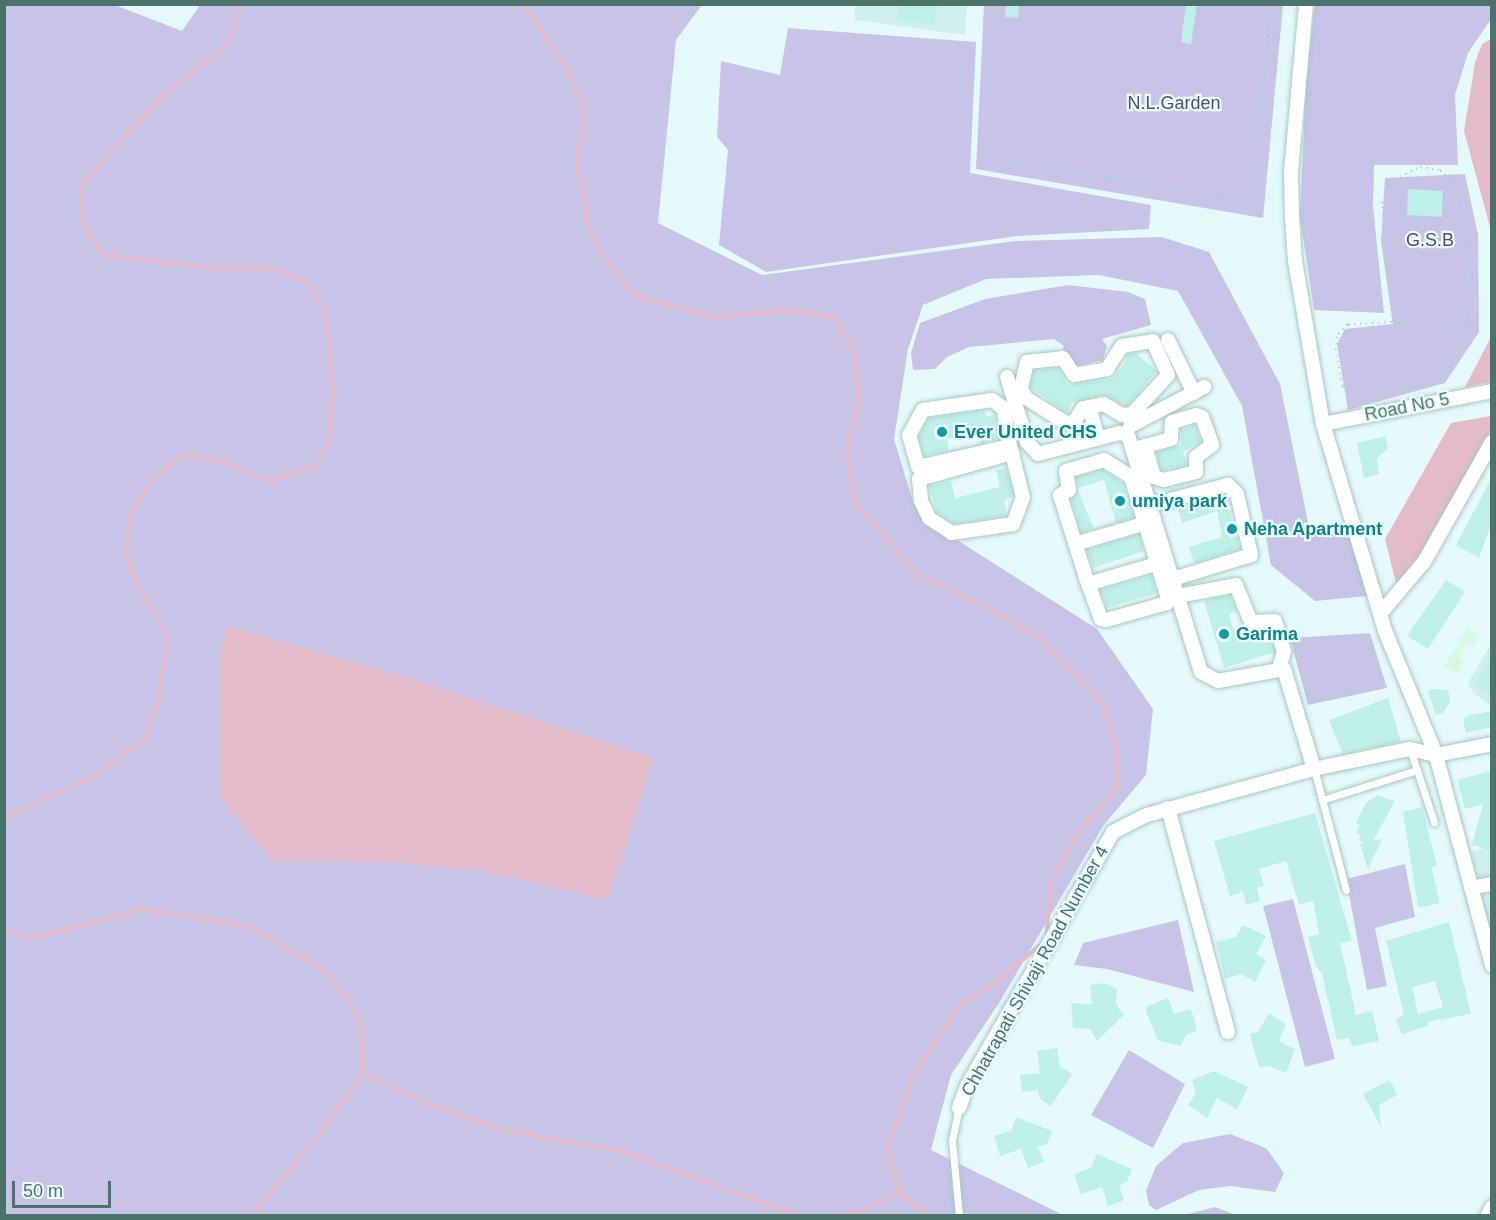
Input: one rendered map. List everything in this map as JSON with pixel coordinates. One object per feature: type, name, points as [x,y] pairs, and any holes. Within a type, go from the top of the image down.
[{"type":"street","points":[[1306,4],[1291,173],[1294,261],[1323,424],[1380,614],[1436,755],[1491,966]]},
{"type":"street","points":[[1007,377],[1029,445],[1038,454],[1047,453],[1119,433],[1130,425],[1199,390],[1168,340]]},
{"type":"street","points":[[1130,425],[1168,375],[1153,341],[1122,346],[1107,369],[1074,375],[1063,358],[1026,362],[1021,388],[1026,398],[1066,423],[1074,422],[1083,408],[1104,404],[1122,415],[1130,425],[1139,447],[1154,477],[1164,480],[1196,472],[1196,457],[1212,445],[1202,417],[1196,415],[1172,422],[1171,439],[1139,447]]},
{"type":"street","name":"Road No 5","points":[[1323,424],[1491,391]]},
{"type":"street","points":[[1011,450],[922,468],[909,435],[923,410],[987,398],[1003,408],[1011,450],[1023,497],[1014,524],[952,533],[929,518],[921,501],[920,479],[1011,450],[1029,445]]},
{"type":"street","points":[[1089,407],[1098,439]]},
{"type":"street","points":[[1380,614],[1424,562],[1491,442]]},
{"type":"street","points":[[1139,447],[1151,505],[1150,522]]},
{"type":"street","points":[[1104,460],[1131,477],[1150,522],[1163,562],[1167,603],[1106,620],[1101,619],[1075,544],[1060,498],[1069,490],[1065,472],[1104,460]]},
{"type":"street","points":[[1151,505],[1228,485],[1237,494],[1251,555],[1173,579]]},
{"type":"street","points":[[1075,544],[1150,522]]},
{"type":"street","points":[[1163,562],[1173,579],[1202,672],[1210,680],[1284,669],[1314,769]]},
{"type":"street","points":[[1088,584],[1163,562]]},
{"type":"street","points":[[1178,596],[1236,585],[1251,622],[1275,621],[1284,652],[1279,668]]},
{"type":"street","name":"Chhatrapati Shivaji Road Number 4","points":[[959,1108],[967,1086],[1113,832],[1168,808],[1314,769],[1410,749],[1436,755],[1491,744]]},
{"type":"street","points":[[1168,808],[1228,1032]]},
{"type":"street","points":[[1471,888],[1491,884]]},
{"type":"lane","points":[[1410,749],[1434,822]]},
{"type":"lane","points":[[1314,769],[1346,890]]},
{"type":"lane","points":[[1322,800],[1418,770]]},
{"type":"lane","points":[[958,1215],[952,1140],[959,1108]]},
{"type":"path","points":[[994,4],[986,158],[1253,204],[1271,4]]},
{"type":"path","points":[[1392,322],[1382,203],[1389,182],[1420,167],[1440,170],[1453,182],[1469,241],[1472,272],[1473,296],[1465,327],[1448,372],[1432,382],[1395,392],[1354,394],[1342,386],[1336,350],[1338,334],[1348,324],[1392,322],[1465,327]]},
{"type":"path","points":[[1368,636],[1382,686],[1310,702],[1294,641],[1368,636]]},
{"type":"shaded area","points":[[855,5],[967,5],[965,35],[855,20]]},
{"type":"shaded area","points":[[1491,39],[1491,231],[1464,131],[1475,63],[1482,44]]},
{"type":"shaded area","points":[[1491,337],[1491,382],[1465,387],[1469,379]]},
{"type":"shaded area","points":[[1491,416],[1491,431],[1421,558],[1396,583],[1385,539],[1451,423]]},
{"type":"shaded area","points":[[228,626],[400,675],[654,758],[608,900],[487,872],[395,862],[272,861],[220,797],[220,654]]},
{"type":"shaded area","points":[[1467,627],[1481,635],[1474,647],[1468,644],[1459,659],[1464,663],[1458,674],[1444,666]]},
{"type":"shaded area","points":[[1491,644],[1491,706],[1473,693],[1468,683]]},
{"type":"shaded area","points":[[1491,846],[1491,937],[1471,852]]},
{"type":"green space","points":[[18,4],[115,5],[182,31],[200,5],[702,5],[676,40],[658,223],[762,275],[1015,241],[1162,237],[1209,252],[1280,384],[1309,527],[1348,529],[1368,596],[1315,601],[1271,565],[1242,406],[1178,291],[1099,275],[986,279],[923,305],[908,349],[894,439],[914,505],[946,533],[1097,629],[1153,709],[1146,775],[1103,826],[999,1003],[951,1075],[931,1150],[1063,1215],[5,1215],[4,6]]},
{"type":"green space","name":"N.L.Garden","points":[[984,5],[1283,5],[1263,218],[976,169]]},
{"type":"green space","points":[[1315,5],[1491,5],[1491,19],[1468,53],[1455,95],[1458,165],[1374,165],[1373,206],[1384,313],[1314,310],[1300,216],[1306,81]]},
{"type":"green space","points":[[788,28],[976,42],[970,173],[1151,205],[1149,229],[1017,236],[766,272],[719,245],[728,150],[717,137],[721,61],[780,75]]},
{"type":"green space","name":"G.S.B","points":[[1465,174],[1478,235],[1479,332],[1445,383],[1348,410],[1337,344],[1345,329],[1393,324],[1381,242],[1385,178]]},
{"type":"green space","points":[[1068,285],[1128,292],[1145,299],[1151,325],[1102,339],[1107,346],[1103,360],[1066,368],[1063,345],[1054,339],[969,347],[947,357],[935,369],[913,370],[911,353],[920,323],[985,299]]},
{"type":"green space","points":[[1370,633],[1387,688],[1308,705],[1290,638]]},
{"type":"green space","points":[[1405,864],[1415,917],[1375,928],[1387,986],[1367,990],[1346,879]]},
{"type":"green space","points":[[1293,899],[1335,1059],[1305,1067],[1263,906]]},
{"type":"green space","points":[[1178,920],[1194,992],[1107,969],[1074,965],[1083,943]]},
{"type":"green space","points":[[1129,1050],[1185,1084],[1153,1148],[1091,1115]]},
{"type":"green space","points":[[1230,1134],[1266,1148],[1284,1173],[1275,1192],[1230,1186],[1199,1190],[1156,1210],[1149,1205],[1146,1191],[1156,1166],[1183,1143]]},
{"type":"green space","points":[[1215,1207],[1236,1215],[1184,1215]]},
{"type":"building","points":[[899,4],[937,4],[935,24],[897,21]]},
{"type":"building","points":[[1006,4],[1019,4],[1018,18],[1005,17]]},
{"type":"building","points":[[1186,4],[1197,4],[1191,44],[1181,42]]},
{"type":"building","points":[[1408,189],[1443,191],[1442,217],[1407,215]]},
{"type":"building","points":[[1135,353],[1157,371],[1127,406],[1102,395],[1071,403],[1068,414],[1030,387],[1034,370],[1058,368],[1068,385],[1111,379],[1124,365],[1127,354]]},
{"type":"building","name":"Ever United CHS","points":[[985,410],[986,417],[995,415],[1000,439],[981,443],[978,431],[947,439],[949,450],[924,456],[919,436],[929,418]]},
{"type":"building","points":[[1195,425],[1201,442],[1183,452],[1187,465],[1161,470],[1156,452],[1181,445],[1181,429]]},
{"type":"building","points":[[1385,436],[1388,448],[1377,459],[1379,474],[1364,478],[1357,443]]},
{"type":"building","points":[[1006,468],[1014,496],[1005,500],[1006,516],[954,524],[936,512],[929,486],[951,481],[955,498],[1000,487],[996,470]]},
{"type":"building","points":[[1103,470],[1123,483],[1134,517],[1116,523],[1104,480],[1078,488],[1076,477]]},
{"type":"building","points":[[1491,479],[1491,524],[1479,558],[1456,545]]},
{"type":"building","points":[[1078,491],[1094,529],[1081,533],[1071,499]]},
{"type":"building","name":"Neha Apartment","points":[[1225,495],[1240,549],[1194,563],[1189,547],[1222,537],[1217,511],[1182,523],[1177,507]]},
{"type":"building","points":[[1139,534],[1144,551],[1093,568],[1087,550]]},
{"type":"building","points":[[1151,575],[1157,593],[1107,608],[1100,590]]},
{"type":"building","points":[[1446,580],[1465,592],[1428,649],[1407,636]]},
{"type":"building","name":"Garima","points":[[1230,595],[1237,611],[1229,614],[1236,640],[1268,630],[1275,652],[1224,668],[1204,601]]},
{"type":"building","points":[[1491,658],[1491,695],[1475,685]]},
{"type":"building","points":[[1448,690],[1450,701],[1443,713],[1436,715],[1428,691]]},
{"type":"building","points":[[1388,698],[1401,742],[1343,754],[1329,720]]},
{"type":"building","points":[[1491,711],[1491,727],[1466,733],[1463,720],[1467,716]]},
{"type":"building","points":[[1491,771],[1491,850],[1472,845],[1483,804],[1465,809],[1457,780]]},
{"type":"building","points":[[1377,795],[1395,801],[1373,841],[1382,839],[1368,869],[1360,844],[1365,843],[1359,840],[1361,835],[1356,833],[1360,825],[1356,823],[1365,804]]},
{"type":"building","points":[[1422,807],[1437,866],[1431,867],[1440,903],[1418,908],[1403,812]]},
{"type":"building","points":[[1315,813],[1352,941],[1340,943],[1356,1015],[1372,1011],[1379,1041],[1352,1046],[1349,1038],[1337,1040],[1322,974],[1315,964],[1308,937],[1319,934],[1313,901],[1299,905],[1286,861],[1259,869],[1264,886],[1257,888],[1260,901],[1246,905],[1243,892],[1230,896],[1214,841]]},
{"type":"building","points":[[1449,922],[1471,1014],[1427,1022],[1428,1026],[1402,1034],[1396,1020],[1404,1015],[1386,941]],"holes":[[[1435,981],[1443,1007],[1418,1014],[1412,987]]]},
{"type":"building","points":[[1243,925],[1266,936],[1256,954],[1266,960],[1255,982],[1241,974],[1225,979],[1216,942],[1236,937]]},
{"type":"building","points":[[1105,983],[1117,989],[1116,1004],[1124,1015],[1097,1041],[1090,1029],[1073,1028],[1071,1003],[1092,1004],[1090,985]]},
{"type":"building","points":[[1168,998],[1174,1014],[1190,1009],[1194,1017],[1197,1031],[1186,1035],[1181,1046],[1158,1040],[1146,1012],[1146,1007]]},
{"type":"building","points":[[1269,1013],[1286,1024],[1279,1041],[1295,1049],[1286,1073],[1268,1066],[1259,1068],[1250,1034],[1258,1032]]},
{"type":"building","points":[[1057,1048],[1060,1066],[1072,1074],[1051,1106],[1040,1099],[1038,1090],[1022,1092],[1020,1075],[1040,1073],[1037,1051]]},
{"type":"building","points":[[1214,1071],[1248,1087],[1237,1109],[1217,1098],[1207,1118],[1188,1105],[1196,1093],[1192,1080]]},
{"type":"building","points":[[1390,1080],[1397,1095],[1379,1105],[1381,1127],[1363,1094]]},
{"type":"building","points":[[1016,1117],[1052,1131],[1047,1144],[1038,1147],[1044,1162],[1028,1168],[1021,1149],[1000,1156],[994,1136],[1011,1131]]},
{"type":"building","points":[[1097,1154],[1132,1169],[1127,1182],[1119,1185],[1124,1200],[1108,1206],[1102,1187],[1081,1194],[1074,1174],[1091,1168]]},
{"type":"waterway","points":[[4,818],[95,776],[145,738],[160,691],[167,635],[137,587],[125,551],[132,513],[153,478],[185,454],[231,465],[269,481],[314,467],[328,443],[333,396],[326,315],[306,281],[269,268],[214,268],[102,255],[83,225],[82,184],[166,92],[227,45],[242,4]]},
{"type":"waterway","points":[[522,4],[568,70],[585,111],[577,161],[588,225],[603,256],[635,296],[716,317],[787,310],[834,317],[855,355],[859,400],[847,449],[855,502],[914,572],[983,605],[1040,639],[1103,703],[1117,750],[1116,789],[1073,839],[1051,883],[1046,940],[1001,978],[960,1005],[912,1076],[887,1149],[900,1193]]},
{"type":"waterway","points":[[4,930],[33,938],[142,909],[248,926],[326,972],[349,1001],[362,1032],[363,1073]]},
{"type":"waterway","points":[[250,1216],[317,1137],[363,1073],[427,1103],[502,1130],[621,1151],[800,1216]]},
{"type":"waterway","points":[[834,1216],[859,1211],[900,1193],[928,1216]]},
{"type":"place","name":"Ever United CHS","points":[[942,432]]},
{"type":"place","name":"umiya park","points":[[1120,501]]},
{"type":"place","name":"Neha Apartment","points":[[1232,529]]},
{"type":"place","name":"Garima","points":[[1224,634]]}]
